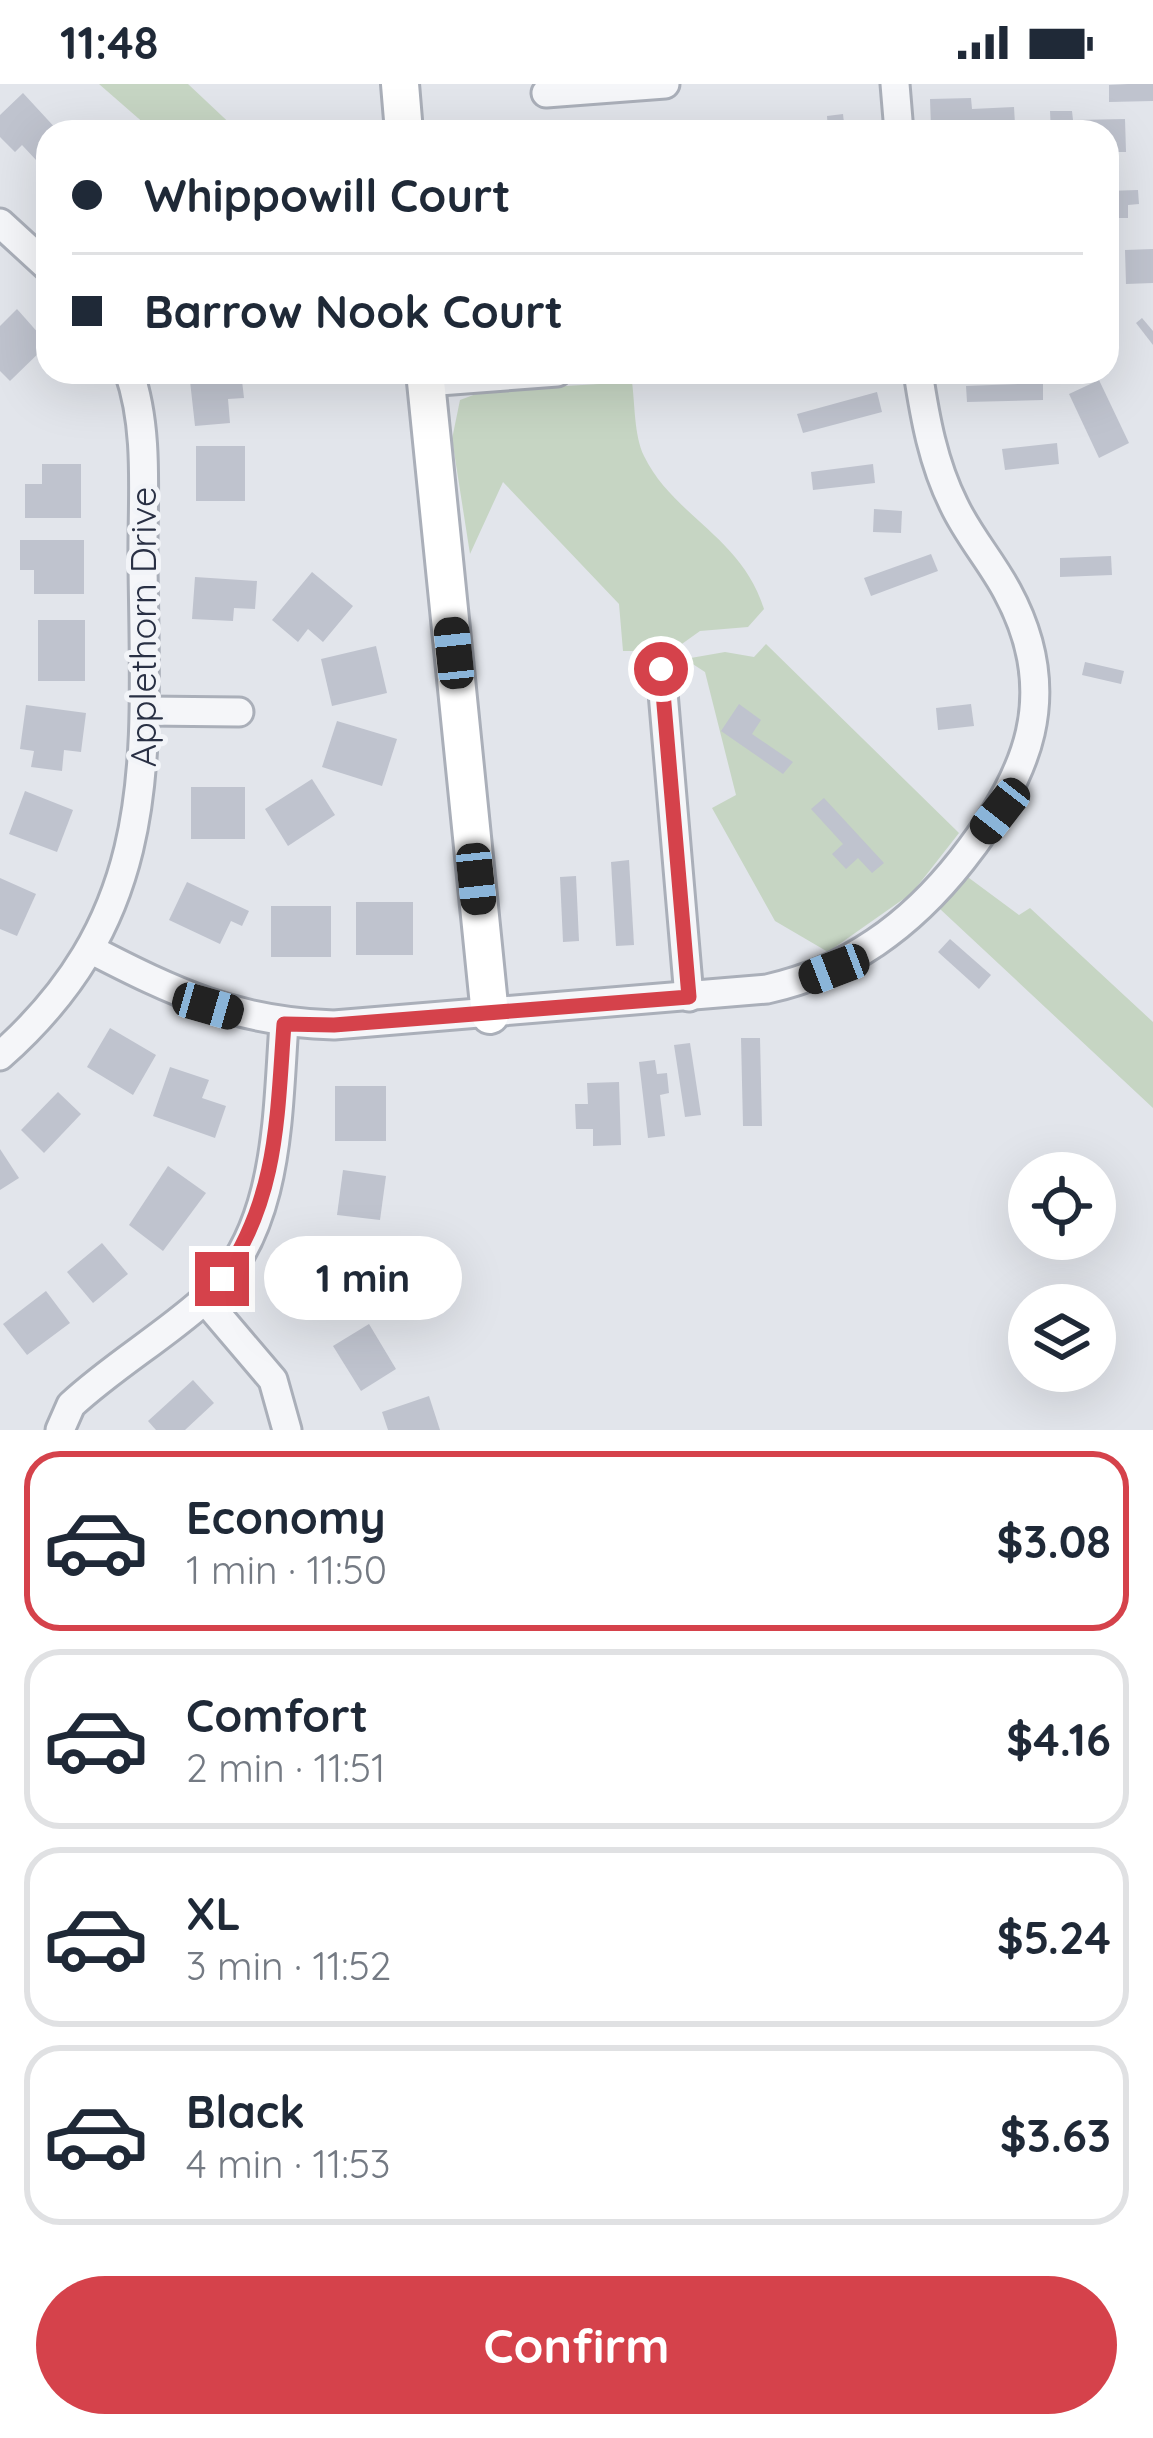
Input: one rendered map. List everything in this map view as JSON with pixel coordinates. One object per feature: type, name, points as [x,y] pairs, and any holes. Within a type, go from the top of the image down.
[{"type":"main road","points":[[400,84],[403,120]]},
{"type":"main road","points":[[427,384],[490,1015]]},
{"type":"street","points":[[546,93],[664,84]]},
{"type":"street","points":[[895,84],[898,120]]},
{"type":"street","points":[[4,234],[36,258]]},
{"type":"street","name":"Applethorn Drive","points":[[0,1056],[48,1008],[90,949],[140,808],[147,711],[140,424],[131,384]]},
{"type":"street","points":[[90,949],[208,1006],[284,1024],[490,1015],[689,997],[800,982],[871,947],[951,874],[1015,784],[1035,708],[1030,653],[1007,590],[954,506],[936,460],[920,384]]},
{"type":"street","points":[[661,669],[689,997]]},
{"type":"street","points":[[147,711],[239,712]]},
{"type":"street","points":[[60,1430],[71,1405],[104,1374],[205,1300],[256,1224],[266,1190],[284,1024]]},
{"type":"street","points":[[205,1300],[273,1380],[287,1430]]},
{"type":"green space","points":[[99,84],[188,84],[226,120],[140,120]]},
{"type":"green space","points":[[632,384],[644,456],[672,495],[740,563],[764,609],[748,627],[700,631],[672,651],[623,651],[619,604],[503,482],[470,554],[452,439],[460,400],[484,391]]},
{"type":"green space","points":[[766,644],[959,833],[912,893],[828,952],[775,921],[712,808],[736,795],[705,672],[685,659],[725,652],[754,657]]},
{"type":"green space","points":[[965,875],[1019,915],[1030,908],[1153,1022],[1153,1108],[940,909]]},
{"type":"building","points":[[1153,84],[1153,101],[1109,102],[1109,85]]},
{"type":"building","points":[[23,93],[48,120],[36,120],[36,160],[22,145],[15,152],[0,137],[0,115]]},
{"type":"building","points":[[971,98],[972,109],[1014,107],[1015,120],[931,120],[930,99]]},
{"type":"building","points":[[1050,111],[1072,111],[1073,120],[1050,120]]},
{"type":"building","points":[[1125,119],[1126,152],[1119,152],[1119,120],[1073,120]]},
{"type":"building","points":[[1138,190],[1139,204],[1128,205],[1128,218],[1119,218],[1119,191]]},
{"type":"building","points":[[1153,249],[1153,283],[1126,284],[1125,250]]},
{"type":"building","points":[[17,309],[36,330],[36,356],[10,381],[0,371],[0,326]]},
{"type":"building","points":[[1142,318],[1153,331],[1153,345],[1136,323]]},
{"type":"building","points":[[190,384],[242,384],[244,398],[228,399],[230,423],[195,426]]},
{"type":"building","points":[[1043,384],[1043,400],[967,402],[966,386]]},
{"type":"building","points":[[1101,384],[1129,443],[1099,458],[1069,394]]},
{"type":"building","points":[[877,392],[882,412],[803,433],[797,414]]},
{"type":"building","points":[[1057,443],[1059,464],[1005,470],[1002,449]]},
{"type":"building","points":[[196,446],[245,446],[245,501],[196,501]]},
{"type":"building","points":[[42,464],[81,464],[81,518],[25,518],[25,484],[42,484]]},
{"type":"building","points":[[873,464],[875,483],[813,490],[811,472]]},
{"type":"building","points":[[874,509],[902,511],[901,533],[873,532]]},
{"type":"building","points":[[20,540],[84,540],[84,594],[34,594],[34,570],[20,570]]},
{"type":"building","points":[[931,554],[938,571],[871,596],[864,578]]},
{"type":"building","points":[[1111,556],[1112,575],[1060,577],[1060,558]]},
{"type":"building","points":[[312,572],[353,606],[323,642],[308,629],[298,642],[272,620]]},
{"type":"building","points":[[195,577],[257,581],[255,609],[234,608],[233,621],[192,619]]},
{"type":"building","points":[[38,620],[85,620],[85,681],[38,681]]},
{"type":"building","points":[[376,646],[387,693],[332,706],[321,659]]},
{"type":"building","points":[[1085,662],[1124,671],[1121,684],[1082,675]]},
{"type":"building","points":[[739,704],[761,720],[752,734],[793,762],[783,774],[721,731]]},
{"type":"building","points":[[971,704],[974,726],[938,730],[936,708]]},
{"type":"building","points":[[26,705],[86,713],[81,752],[64,750],[62,771],[31,767],[34,751],[20,749]]},
{"type":"building","points":[[337,721],[397,739],[382,786],[322,767]]},
{"type":"building","points":[[312,779],[335,815],[288,846],[265,809]]},
{"type":"building","points":[[191,787],[245,787],[245,839],[191,839]]},
{"type":"building","points":[[25,791],[73,810],[57,852],[9,834]]},
{"type":"building","points":[[824,798],[884,863],[872,873],[858,858],[846,869],[832,854],[843,844],[811,809]]},
{"type":"building","points":[[629,860],[634,945],[616,946],[611,862]]},
{"type":"building","points":[[576,876],[579,941],[563,942],[560,877]]},
{"type":"building","points":[[0,878],[36,894],[17,936],[0,929]]},
{"type":"building","points":[[187,882],[249,911],[242,926],[231,921],[220,944],[169,920]]},
{"type":"building","points":[[356,902],[413,902],[413,955],[356,955]]},
{"type":"building","points":[[271,906],[331,906],[331,957],[271,957]]},
{"type":"building","points":[[950,939],[991,975],[979,989],[938,952]]},
{"type":"building","points":[[110,1028],[156,1055],[133,1095],[87,1067]]},
{"type":"building","points":[[741,1038],[760,1038],[762,1126],[743,1126]]},
{"type":"building","points":[[690,1043],[701,1115],[685,1117],[674,1045]]},
{"type":"building","points":[[655,1060],[657,1074],[667,1073],[669,1093],[660,1095],[665,1136],[648,1138],[639,1062]]},
{"type":"building","points":[[170,1067],[209,1080],[202,1098],[226,1106],[215,1138],[153,1116]]},
{"type":"building","points":[[619,1082],[621,1145],[593,1146],[593,1129],[576,1129],[575,1104],[588,1104],[587,1083]]},
{"type":"building","points":[[335,1086],[386,1086],[386,1141],[335,1141]]},
{"type":"building","points":[[58,1092],[81,1114],[44,1153],[21,1130]]},
{"type":"building","points":[[0,1149],[19,1178],[0,1190]]},
{"type":"building","points":[[168,1166],[206,1193],[163,1251],[129,1225]]},
{"type":"building","points":[[343,1170],[386,1176],[380,1220],[337,1215]]},
{"type":"building","points":[[102,1243],[128,1274],[93,1303],[67,1272]]},
{"type":"building","points":[[309,1244],[345,1262],[319,1314],[283,1296]]},
{"type":"building","points":[[46,1291],[70,1323],[27,1355],[3,1324]]},
{"type":"building","points":[[369,1324],[396,1369],[361,1391],[333,1346]]},
{"type":"building","points":[[193,1380],[214,1403],[185,1430],[156,1430],[148,1421]]},
{"type":"building","points":[[429,1396],[440,1430],[388,1430],[382,1412]]},
{"type":"route","points":[[222,1279],[256,1224],[266,1190],[284,1024],[490,1015],[689,997],[661,669]]}]
